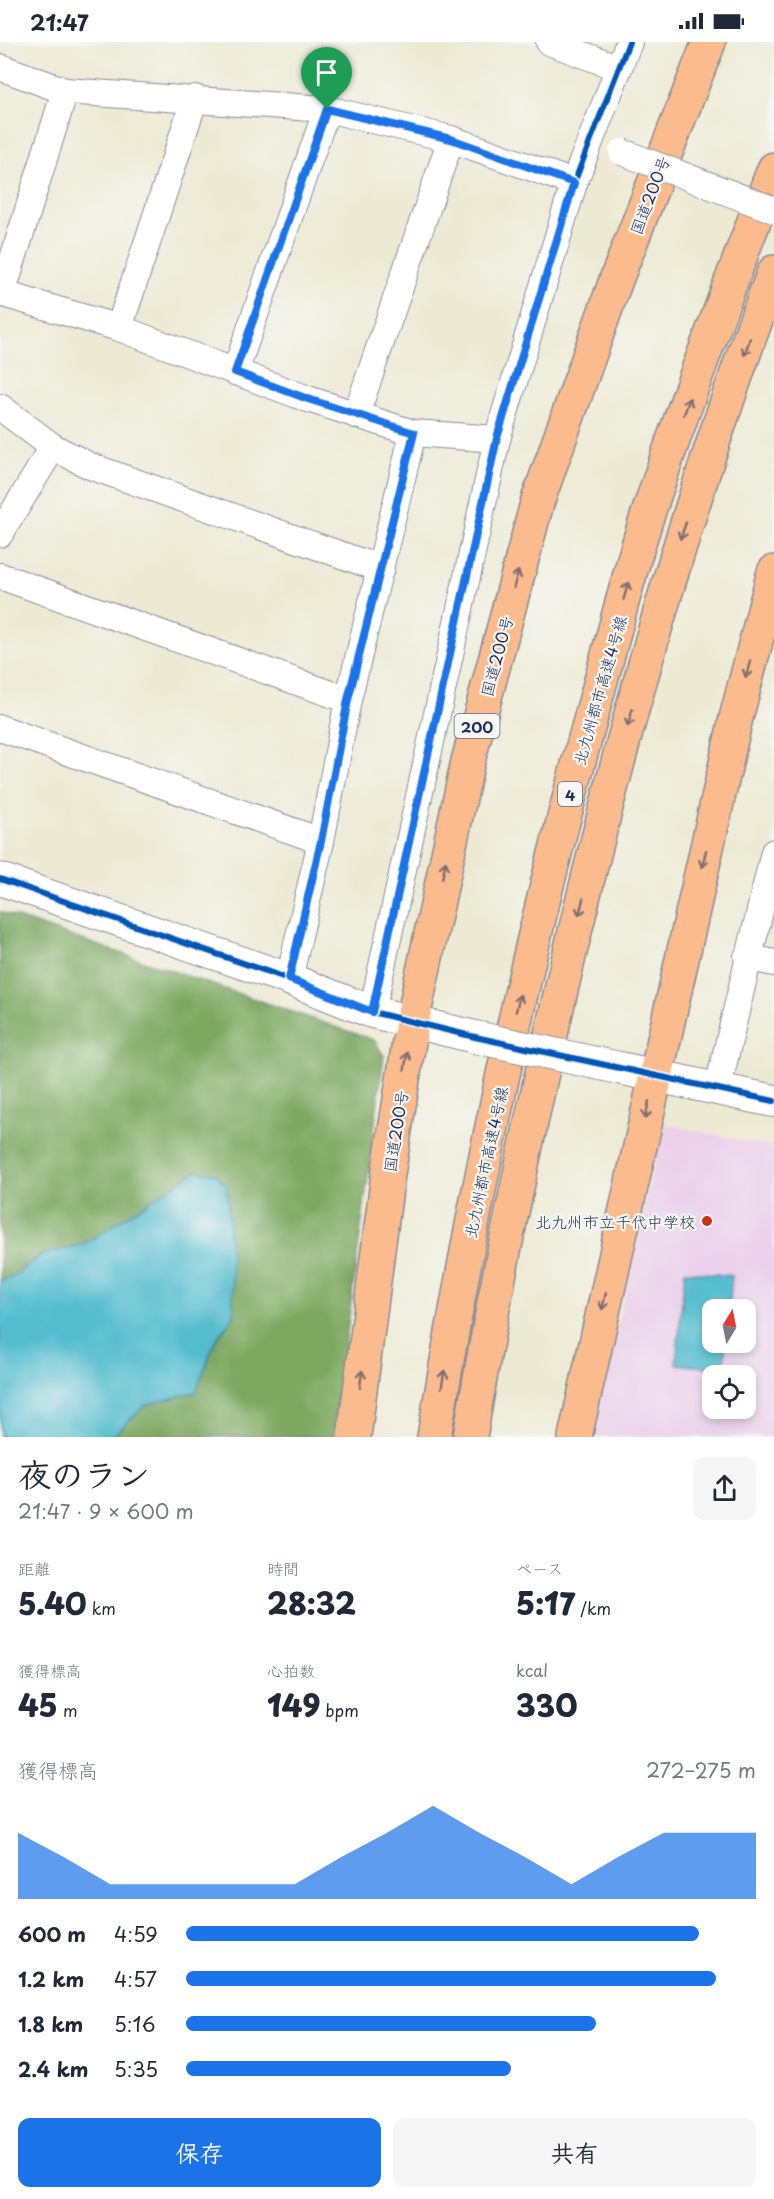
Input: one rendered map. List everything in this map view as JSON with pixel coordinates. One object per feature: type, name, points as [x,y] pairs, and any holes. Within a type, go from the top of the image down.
[{"type":"highway","name":"国道200号","points":[[354,1437],[387,1181],[412,1023],[466,765],[537,503],[616,280],[709,42]]},
{"type":"highway","name":"北九州都市高速4号線","points":[[434,1437],[460,1281],[517,1009],[576,771],[645,524],[774,169]]},
{"type":"highway","name":"4","points":[[470,1437],[495,1290],[555,1013],[607,801],[680,540],[774,272]]},
{"type":"highway","points":[[575,1437],[736,718],[774,572]]},
{"type":"street","points":[[549,42],[619,68]]},
{"type":"street","points":[[372,1012],[497,438],[574,183],[630,42]]},
{"type":"street","points":[[0,66],[65,91],[195,98],[327,109],[451,139],[574,183]]},
{"type":"street","points":[[65,91],[1,293],[119,328],[235,372],[414,433],[497,438]]},
{"type":"street","points":[[119,328],[195,98]]},
{"type":"street","points":[[235,372],[327,109]]},
{"type":"street","points":[[590,138],[774,210]]},
{"type":"street","points":[[356,415],[451,139]]},
{"type":"street","points":[[0,407],[53,447],[90,466],[381,569]]},
{"type":"street","points":[[289,979],[321,841],[348,700],[414,433]]},
{"type":"street","points":[[0,534],[53,447]]},
{"type":"street","points":[[0,576],[348,700]]},
{"type":"street","points":[[0,728],[321,841]]},
{"type":"street","points":[[718,1087],[747,957],[774,852]]},
{"type":"street","points":[[0,879],[289,979],[372,1012],[475,1037],[654,1076],[718,1087],[774,1101]]},
{"type":"street","points":[[747,957],[774,963]]},
{"type":"shaded area","name":"北九州市立千代中学校","points":[[663,1123],[774,1148],[774,1437],[592,1437]]},
{"type":"green space","points":[[0,912],[374,1040],[384,1056],[333,1437],[112,1437],[146,1405],[196,1392],[215,1341],[234,1316],[214,1173],[196,1171],[84,1244],[41,1255],[11,1278],[0,1281]]},
{"type":"water","points":[[196,1171],[214,1173],[227,1186],[234,1316],[215,1341],[196,1392],[146,1405],[112,1437],[0,1437],[0,1281],[11,1278],[41,1255],[84,1244]]},
{"type":"water","points":[[685,1271],[732,1276],[730,1299],[702,1299],[702,1353],[725,1353],[723,1365],[702,1367],[676,1364]]},
{"type":"cycle path","points":[[372,1012],[497,439],[574,183],[629,42]]},
{"type":"cycle path","points":[[0,879],[289,979],[372,1012],[475,1037],[774,1101]]},
{"type":"place","name":"北九州市立千代中学校","points":[[707,1221]]},
{"type":"route","points":[[327,109],[451,139],[574,183],[497,438],[372,1012],[289,979],[321,841],[348,700],[414,433],[308,399],[235,372],[327,109]]}]
